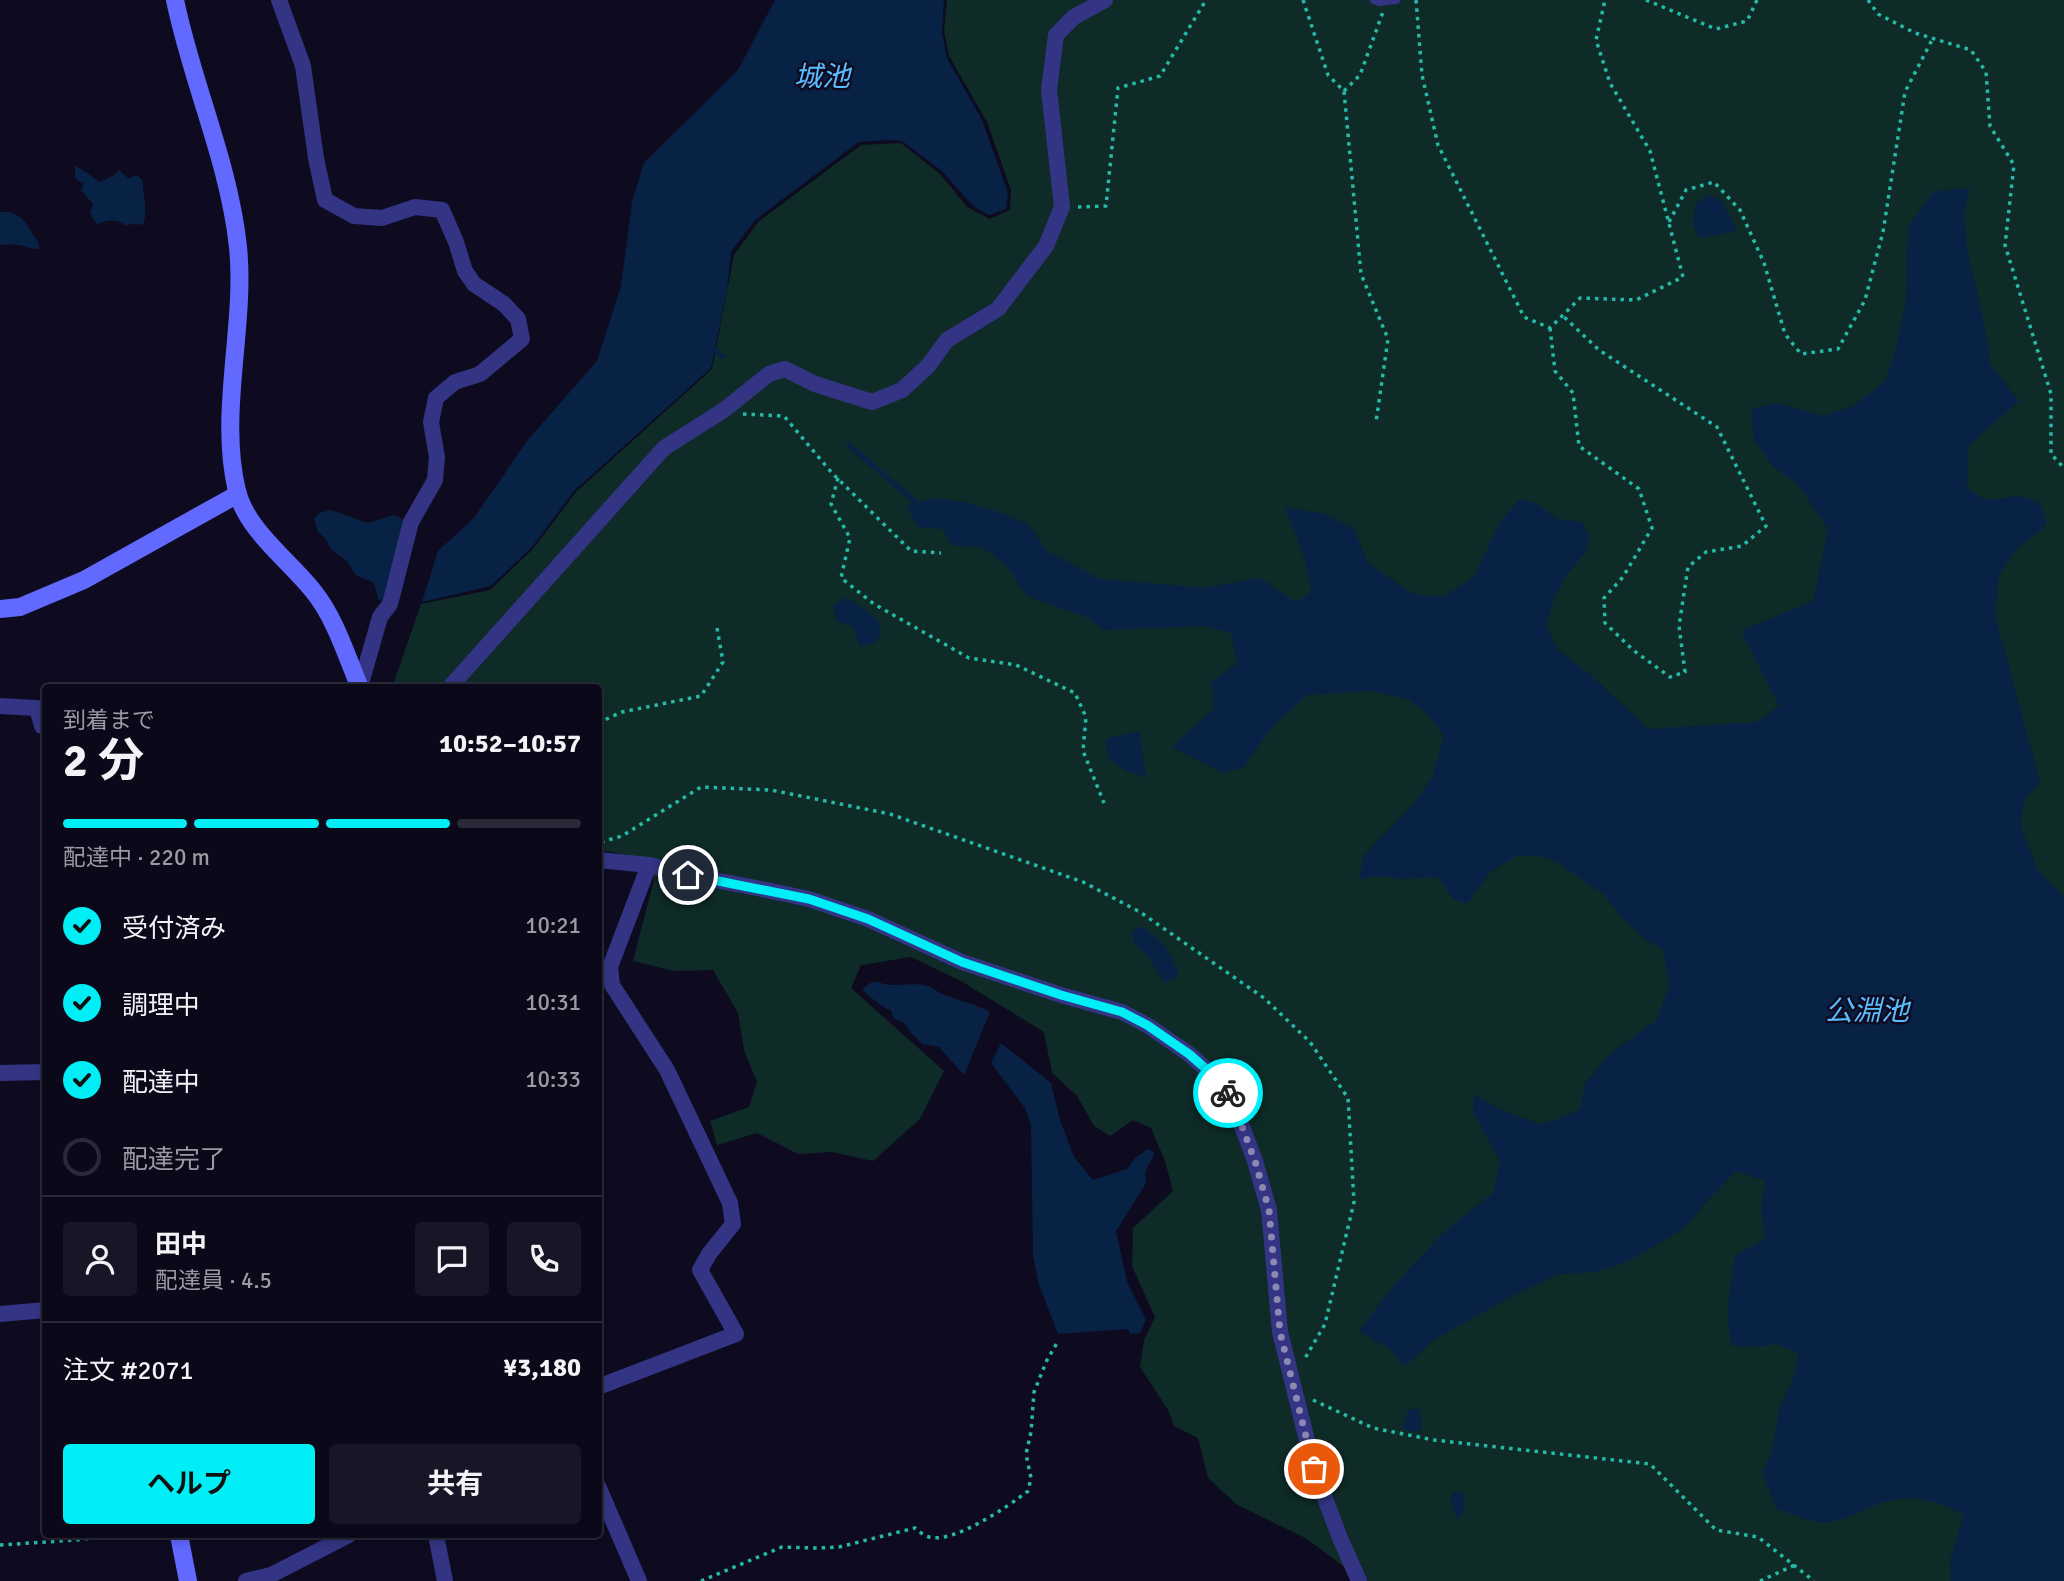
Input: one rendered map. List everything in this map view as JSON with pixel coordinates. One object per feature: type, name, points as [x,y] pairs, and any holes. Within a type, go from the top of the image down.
[{"type":"street","points":[[175,0],[226,180],[238,250],[230,427],[238,494],[250,519],[263,537],[316,594],[332,622],[358,684]]},
{"type":"street","points":[[279,0],[303,66],[325,200],[354,216],[382,218],[415,206],[442,210],[465,271],[474,284],[504,304],[518,318],[522,339],[480,374],[455,382],[436,398],[431,422],[437,457],[435,480],[411,522],[390,604],[380,617],[361,684]]},
{"type":"street","points":[[453,684],[664,449],[724,410],[769,374],[785,369],[815,384],[872,402],[902,390],[928,366],[947,340],[998,309],[1046,246],[1062,207],[1049,90],[1056,34],[1074,17],[1105,0]]},
{"type":"street","points":[[0,609],[20,607],[84,580],[238,494]]},
{"type":"street","points":[[0,706],[37,708],[42,726]]},
{"type":"street","points":[[602,860],[649,865],[809,899],[868,919],[962,962],[1122,1012],[1147,1025],[1189,1054],[1222,1083],[1232,1100],[1255,1161],[1269,1210],[1280,1332],[1314,1469],[1359,1581]]},
{"type":"street","points":[[602,1385],[737,1334],[700,1270],[733,1224],[730,1203],[667,1070],[612,985],[610,967],[649,865]]},
{"type":"street","points":[[1,1072],[42,1072]]},
{"type":"street","points":[[0,1314],[42,1310]]},
{"type":"street","points":[[602,1495],[639,1581]]},
{"type":"street","points":[[180,1538],[188,1581]]},
{"type":"street","points":[[246,1581],[271,1575],[343,1538]]},
{"type":"street","points":[[437,1538],[445,1581]]},
{"type":"lane","points":[[1374,0],[1392,1]]},
{"type":"path","points":[[1062,207],[1106,206],[1118,88],[1160,76],[1206,0]]},
{"type":"path","points":[[1303,0],[1328,75],[1344,91],[1361,274],[1388,339],[1376,422]]},
{"type":"path","points":[[1416,0],[1422,75],[1438,145],[1524,317],[1550,328]]},
{"type":"path","points":[[1550,328],[1580,298],[1636,300],[1683,277],[1650,151],[1609,83],[1595,40],[1605,0]]},
{"type":"path","points":[[1646,0],[1716,29],[1747,21],[1757,0]]},
{"type":"path","points":[[1868,0],[1878,14],[1914,33],[1971,50],[1986,72],[1990,126],[2014,165],[2005,246],[2052,394],[2051,454],[2064,468]]},
{"type":"path","points":[[1344,91],[1360,75],[1392,1]]},
{"type":"path","points":[[1669,223],[1686,190],[1714,182],[1740,210],[1764,263],[1785,334],[1801,354],[1838,349],[1865,300],[1883,232],[1905,92],[1933,38]]},
{"type":"path","points":[[1550,328],[1555,370],[1573,393],[1579,446],[1639,489],[1652,528],[1623,577],[1604,598],[1605,623],[1633,650],[1670,677],[1685,671],[1679,626],[1688,568],[1706,552],[1742,546],[1766,526],[1717,427],[1599,350],[1563,316]]},
{"type":"path","points":[[724,410],[749,415],[784,416],[838,478],[911,551],[941,553]]},
{"type":"path","points":[[838,478],[831,504],[850,538],[841,578],[874,604],[969,658],[1016,665],[1075,692],[1086,717],[1083,751],[1104,803]]},
{"type":"path","points":[[602,721],[622,712],[701,696],[723,662],[716,628]]},
{"type":"path","points":[[602,842],[622,836],[701,787],[771,790],[890,814],[1083,882],[1140,912],[1264,998],[1310,1042],[1348,1098],[1354,1202],[1325,1324],[1294,1386],[1373,1428],[1434,1440],[1650,1464],[1716,1530],[1758,1537],[1814,1581]]},
{"type":"path","points":[[701,1581],[782,1547],[839,1547],[915,1528],[928,1537],[945,1537],[964,1531],[1017,1500],[1028,1491],[1031,1478],[1026,1454],[1031,1432],[1034,1392],[1057,1343]]},
{"type":"path","points":[[0,1545],[91,1538]]},
{"type":"path","points":[[1760,1581],[1795,1565]]},
{"type":"green space","points":[[947,0],[2064,0],[2064,1581],[1363,1581],[1307,1539],[1236,1504],[1208,1478],[1198,1438],[1174,1426],[1168,1410],[1140,1367],[1144,1340],[1155,1317],[1132,1266],[1133,1228],[1173,1191],[1165,1161],[1151,1128],[1133,1120],[1110,1136],[1094,1126],[1077,1096],[1052,1073],[1044,1032],[961,981],[911,957],[861,965],[851,988],[944,1071],[920,1119],[873,1161],[832,1152],[798,1154],[757,1133],[717,1145],[710,1121],[749,1107],[757,1082],[744,1050],[738,1013],[713,970],[674,971],[633,961],[654,880],[651,859],[602,851],[602,684],[393,684],[421,604],[490,590],[533,549],[576,492],[712,369],[734,255],[758,222],[861,145],[901,143],[940,174],[967,207],[990,219],[1010,210],[1011,190],[987,122],[949,56],[944,31]]},
{"type":"water","name":"城池","points":[[775,0],[944,0],[942,33],[947,58],[982,120],[1008,193],[1006,209],[989,215],[973,206],[942,171],[902,141],[859,142],[755,220],[731,252],[727,290],[711,368],[574,491],[532,547],[491,586],[422,602],[438,551],[474,518],[527,441],[597,361],[621,286],[632,202],[644,163],[738,70]]},
{"type":"water","points":[[75,165],[100,182],[119,170],[129,179],[137,175],[143,181],[143,224],[132,223],[126,226],[112,220],[97,224],[90,213],[93,204],[81,190],[84,183],[75,177]]},
{"type":"water","name":"公淵池","points":[[1970,188],[1964,214],[1967,248],[1985,327],[1990,364],[2019,401],[1969,445],[1967,488],[1986,500],[2022,496],[2039,503],[2047,522],[2043,529],[2015,550],[1999,575],[1995,615],[2040,782],[2025,799],[2020,824],[2038,870],[2064,897],[2064,1581],[1951,1581],[1950,1560],[1964,1515],[1941,1504],[1918,1499],[1895,1500],[1831,1522],[1812,1521],[1777,1509],[1762,1472],[1772,1451],[1779,1410],[1795,1374],[1799,1354],[1777,1344],[1732,1346],[1728,1323],[1735,1256],[1765,1238],[1761,1211],[1765,1181],[1736,1171],[1683,1229],[1625,1263],[1595,1272],[1559,1274],[1518,1293],[1435,1339],[1405,1366],[1388,1348],[1359,1331],[1394,1285],[1445,1231],[1494,1192],[1500,1161],[1473,1112],[1474,1094],[1502,1110],[1539,1124],[1559,1119],[1580,1109],[1585,1083],[1612,1052],[1656,1021],[1670,984],[1662,949],[1646,940],[1622,918],[1605,895],[1555,861],[1540,856],[1517,856],[1490,872],[1467,904],[1454,899],[1437,877],[1403,879],[1383,876],[1359,879],[1364,855],[1411,807],[1432,778],[1444,736],[1425,712],[1409,700],[1374,691],[1307,695],[1271,728],[1244,767],[1224,773],[1172,747],[1213,709],[1212,681],[1237,664],[1231,633],[1204,626],[1104,630],[1084,616],[1027,596],[1006,565],[983,548],[951,545],[943,529],[918,527],[906,506],[934,498],[964,502],[1002,513],[1030,526],[1047,551],[1100,579],[1203,588],[1260,578],[1296,602],[1311,592],[1301,548],[1285,508],[1323,513],[1354,529],[1368,563],[1413,594],[1443,597],[1475,576],[1499,523],[1520,499],[1538,504],[1557,519],[1582,522],[1589,537],[1586,552],[1567,574],[1555,597],[1546,624],[1557,649],[1594,678],[1648,729],[1757,722],[1779,706],[1741,631],[1813,601],[1828,529],[1798,485],[1772,465],[1754,440],[1751,409],[1777,403],[1823,416],[1853,406],[1885,382],[1896,349],[1906,302],[1908,227],[1934,191]]},
{"type":"water","points":[[1707,195],[1721,200],[1737,231],[1699,238],[1693,225],[1695,204]]},
{"type":"water","points":[[0,212],[11,213],[23,220],[40,249],[0,245]]},
{"type":"water","points":[[331,510],[367,523],[394,515],[405,521],[384,602],[378,599],[374,583],[356,575],[346,560],[331,549],[318,532],[314,519],[319,513]]},
{"type":"water","points":[[847,597],[877,619],[882,633],[875,643],[859,646],[853,627],[836,621],[833,606]]},
{"type":"water","points":[[1139,731],[1146,777],[1128,772],[1109,759],[1105,739]]},
{"type":"water","points":[[1142,926],[1165,945],[1179,975],[1164,983],[1149,958],[1134,943],[1132,931]]},
{"type":"water","points":[[870,983],[932,987],[942,994],[990,1012],[964,1075],[939,1047],[923,1044],[903,1022],[893,1018],[891,1010],[862,990]]},
{"type":"water","points":[[1001,1043],[1051,1083],[1060,1120],[1074,1157],[1093,1180],[1127,1169],[1135,1158],[1148,1149],[1155,1153],[1145,1172],[1146,1183],[1116,1231],[1127,1282],[1146,1320],[1140,1333],[1130,1334],[1128,1329],[1058,1334],[1038,1282],[1033,1255],[1031,1125],[1025,1108],[991,1063]]},
{"type":"water","points":[[1420,1408],[1422,1429],[1416,1433],[1402,1428],[1408,1410]]},
{"type":"water","points":[[1453,1492],[1464,1493],[1465,1509],[1458,1520],[1450,1500]]},
{"type":"waterway","points":[[711,348],[723,356]]},
{"type":"waterway","points":[[849,445],[921,507]]},
{"type":"way so far","points":[[1228,1093],[1255,1161],[1269,1210],[1280,1332],[1314,1469]]},
{"type":"route","points":[[688,875],[809,899],[868,919],[962,962],[1122,1012],[1147,1025],[1189,1054],[1222,1083],[1228,1093]]}]
